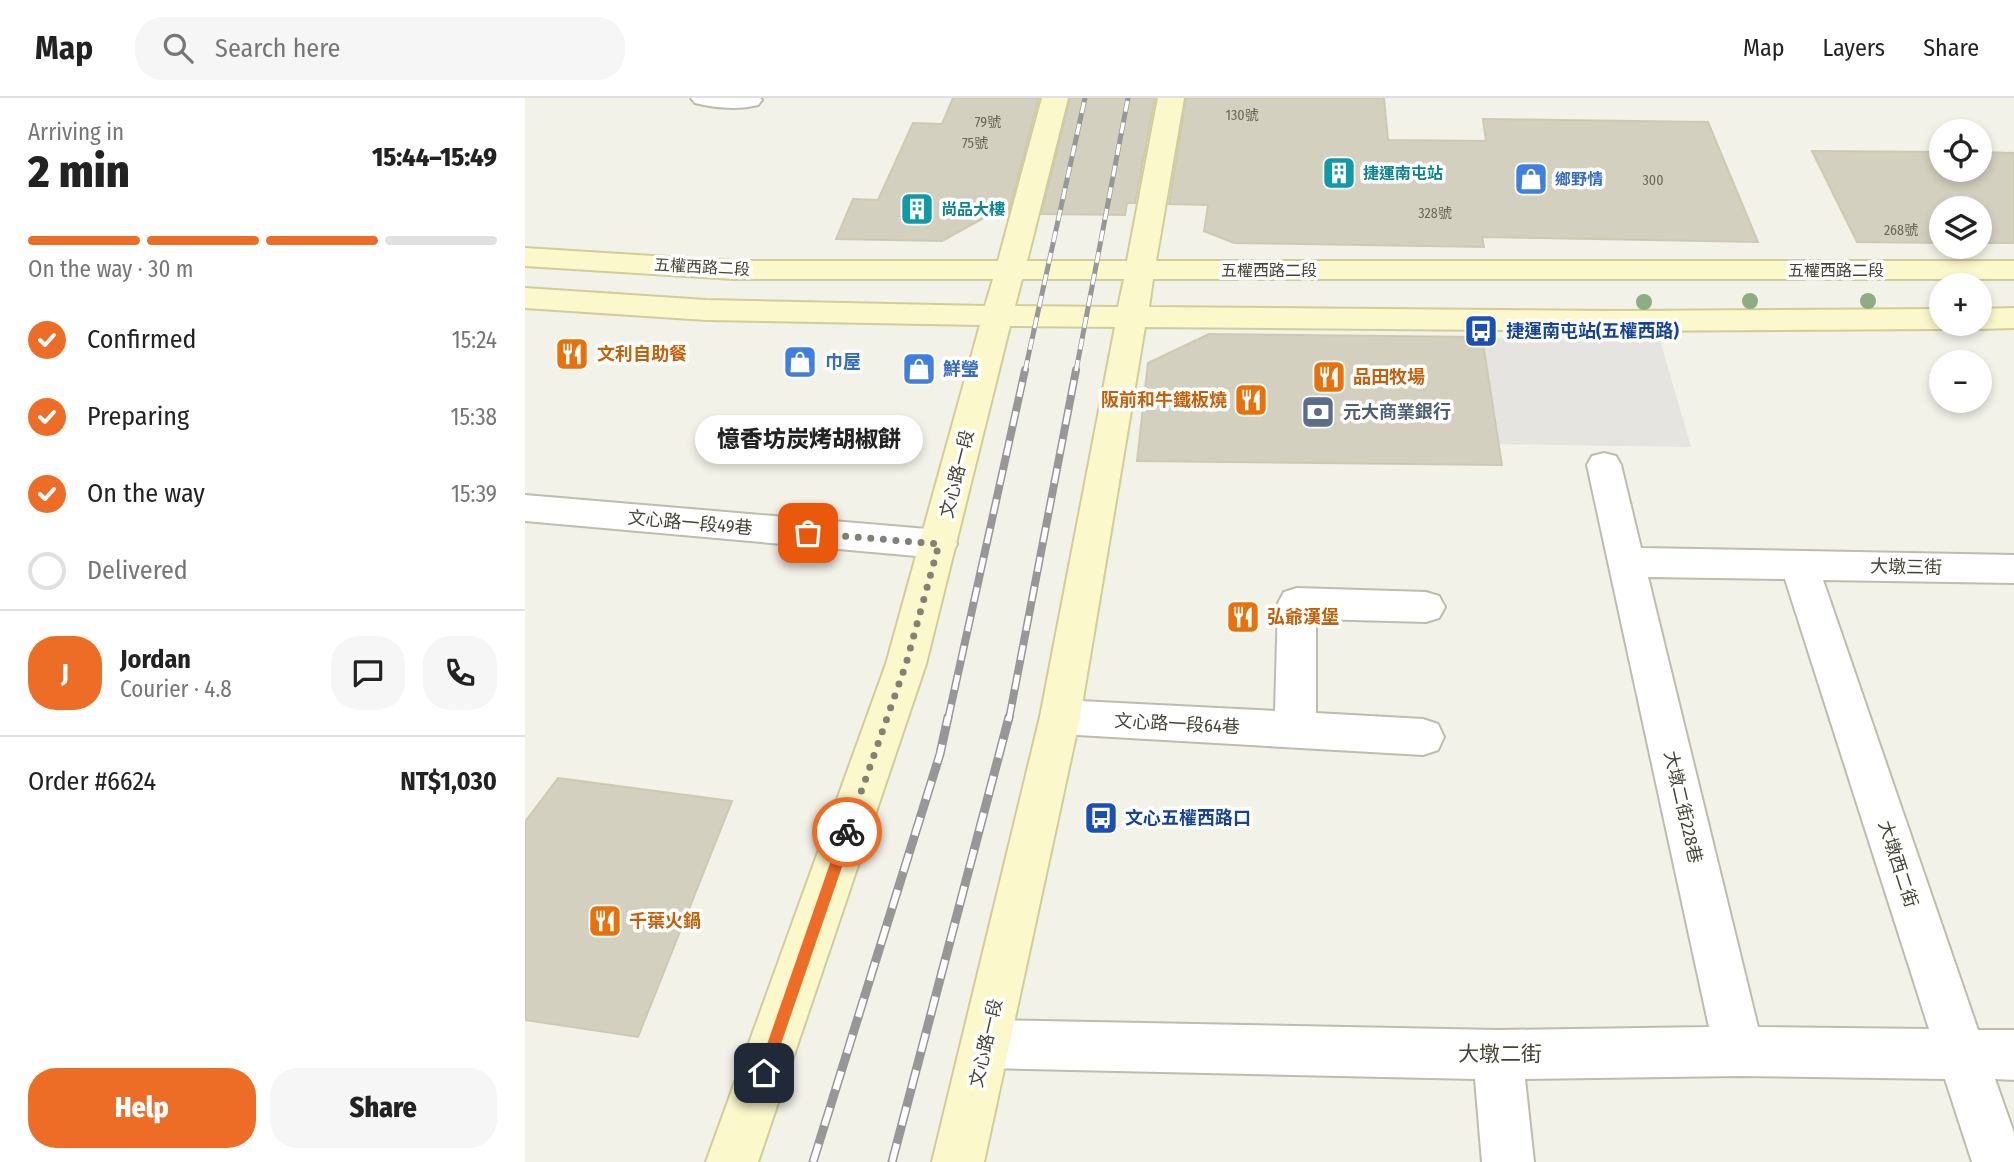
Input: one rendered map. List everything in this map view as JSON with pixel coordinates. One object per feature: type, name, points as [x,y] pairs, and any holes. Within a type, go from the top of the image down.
[{"type":"main road","name":"文心路一段","points":[[732,1162],[906,664],[1055,98]]},
{"type":"main road","name":"文心路一段","points":[[958,1162],[1060,717],[1171,98]]},
{"type":"main road","name":"五權西路二段","points":[[525,257],[733,270],[2014,270]]},
{"type":"main road","points":[[525,298],[706,310],[998,316],[1615,321],[1929,319]]},
{"type":"main road","points":[[1992,318],[2014,318]]},
{"type":"street","points":[[704,98],[749,100]]},
{"type":"street","name":"大墩二街228巷","points":[[1604,465],[1739,1051]]},
{"type":"street","name":"文心路一段49巷","points":[[525,508],[939,544]]},
{"type":"street","points":[[1627,562],[1798,565]]},
{"type":"street","name":"大墩三街","points":[[1798,565],[2014,569]]},
{"type":"street","name":"大墩西二街","points":[[1798,565],[1998,1162]]},
{"type":"street","points":[[1295,730],[1297,603],[1426,607]]},
{"type":"street","name":"文心路一段64巷","points":[[1060,717],[1423,737]]},
{"type":"street","name":"大墩二街","points":[[986,1044],[1498,1055],[1739,1051],[2014,1055]]},
{"type":"street","points":[[1498,1055],[1508,1162]]},
{"type":"shaded area","points":[[1482,338],[1660,340],[1691,447],[1498,444]]},
{"type":"building","points":[[953,98],[1039,98],[1008,214],[991,214],[942,241],[836,239],[853,199],[878,200],[913,123],[942,124]]},
{"type":"building","points":[[1070,98],[1155,98],[1135,203],[1127,203],[1125,215],[1041,214]]},
{"type":"building","points":[[1186,98],[1384,98],[1388,140],[1486,141],[1483,119],[1708,122],[1758,242],[1482,237],[1484,247],[1234,243],[1204,231],[1208,205],[1169,204]]},
{"type":"building","points":[[1812,151],[1929,152],[1929,182],[1992,182],[1992,152],[2014,153],[2014,243],[1992,243],[1992,196],[1929,196],[1929,243],[1857,242]]},
{"type":"building","name":"元大商業銀行","points":[[1209,334],[1482,337],[1502,465],[1137,461],[1148,363]]},
{"type":"building","name":"千葉火鍋","points":[[558,778],[732,801],[638,1037],[525,1020],[525,822]]},
{"type":"railway","points":[[1025,371],[1085,98]]},
{"type":"railway","points":[[1076,371],[1128,98]]},
{"type":"railway","points":[[948,719],[1025,370]]},
{"type":"railway","points":[[1009,719],[1076,370]]},
{"type":"railway","points":[[813,1162],[940,754],[948,717]]},
{"type":"railway","points":[[892,1162],[1009,717]]},
{"type":"way so far","points":[[808,533],[939,544],[906,664],[847,832]]},
{"type":"place","name":"捷運南屯站","points":[[1339,173]]},
{"type":"place","name":"鄉野情","points":[[1531,179]]},
{"type":"place","name":"尚品大樓","points":[[917,209]]},
{"type":"place","name":"捷運南屯站(五權西路)","points":[[1481,331]]},
{"type":"place","name":"文利自助餐","points":[[572,354]]},
{"type":"place","name":"巾屋","points":[[800,362]]},
{"type":"place","name":"鮮瑩","points":[[919,369]]},
{"type":"place","name":"品田牧場","points":[[1329,377]]},
{"type":"place","name":"阪前和牛鐵板燒","points":[[1251,400]]},
{"type":"place","name":"元大商業銀行","points":[[1318,412]]},
{"type":"place","name":"憶香坊炭烤胡椒餅","points":[[808,533]]},
{"type":"place","name":"弘爺漢堡","points":[[1243,617]]},
{"type":"place","name":"文心五權西路口","points":[[1101,818]]},
{"type":"place","name":"千葉火鍋","points":[[605,921]]},
{"type":"route","points":[[764,1073],[847,832]]}]
